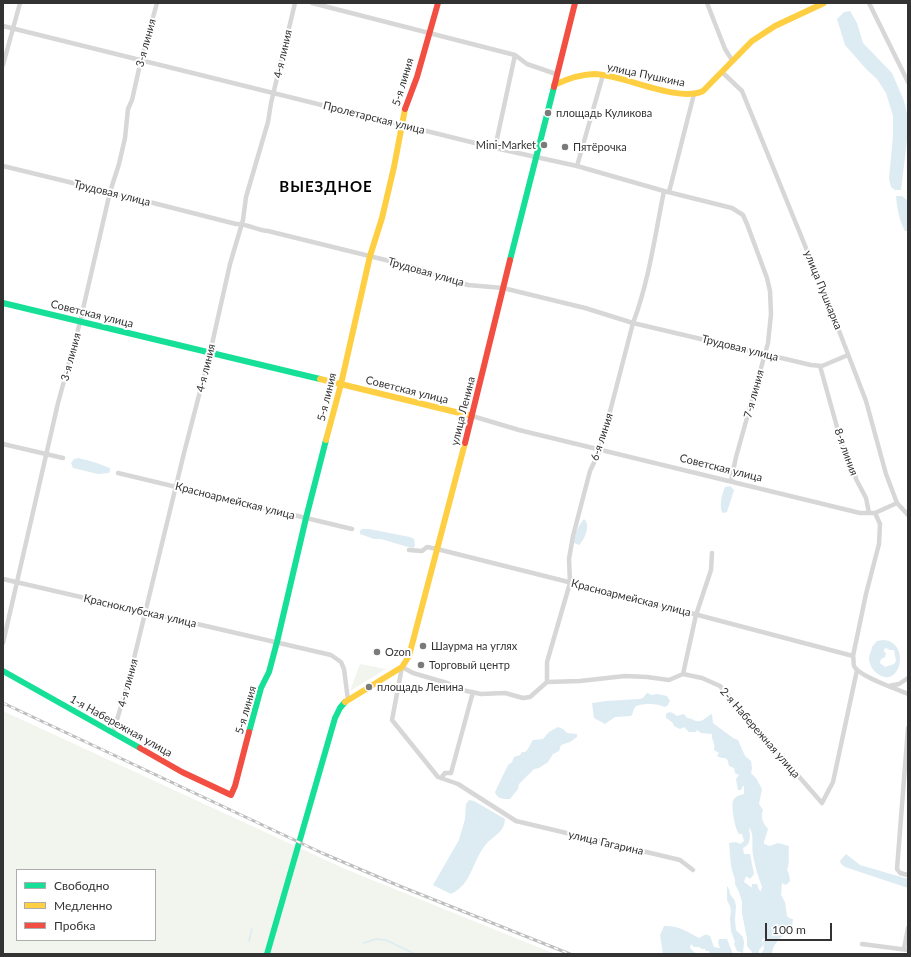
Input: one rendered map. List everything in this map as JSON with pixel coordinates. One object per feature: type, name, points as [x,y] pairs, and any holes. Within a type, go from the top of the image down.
[{"type":"main road","name":"5-я линия","points":[[231,794],[235,786],[261,688],[269,672],[277,642],[370,256],[382,218],[394,167],[401,124],[438,3]]},
{"type":"main road","points":[[536,156],[575,3]]},
{"type":"main road","name":"улица Пушкина","points":[[554,85],[566,79],[586,74],[603,75],[679,94],[694,94],[704,91],[732,60],[752,41],[765,32],[824,3]]},
{"type":"main road","name":"улица Ленина","points":[[402,667],[409,656],[472,416],[536,156]]},
{"type":"main road","name":"Советская улица","points":[[3,303],[472,416]]},
{"type":"main road","points":[[267,954],[335,718],[343,704],[348,700],[402,667]]},
{"type":"main road","name":"1-я Набережная улица","points":[[3,670],[182,772],[231,794]]},
{"type":"street","points":[[3,65],[20,3]]},
{"type":"street","name":"3-я линия","points":[[3,643],[58,403],[80,322],[110,192],[119,164],[125,138],[127,115],[156,3]]},
{"type":"street","name":"4-я линия","points":[[113,733],[128,683],[146,613],[184,453],[210,353],[246,197],[268,122],[295,3]]},
{"type":"street","points":[[312,3],[515,55],[527,64],[556,74]]},
{"type":"street","points":[[707,3],[724,49],[732,60]]},
{"type":"street","points":[[869,3],[908,82]]},
{"type":"street","name":"Пролетарская улица","points":[[3,26],[495,148],[578,166],[666,192],[732,208],[743,215]]},
{"type":"street","points":[[495,148],[515,55]]},
{"type":"street","name":"улица Пушкарка","points":[[722,72],[742,91],[828,302],[866,401],[886,474],[897,503],[908,515]]},
{"type":"street","points":[[578,166],[603,75]]},
{"type":"street","name":"6-я линия","points":[[547,682],[547,662],[570,583],[569,559],[573,536],[590,471],[600,450],[633,323],[638,310],[666,192],[694,94]]},
{"type":"street","name":"Трудовая улица","points":[[3,166],[418,268],[468,285],[503,288],[585,308],[633,323],[820,366]]},
{"type":"street","name":"7-я линия","points":[[731,481],[736,457],[768,343],[771,314],[770,291],[767,278],[743,215]]},
{"type":"street","points":[[820,366],[848,354]]},
{"type":"street","name":"8-я линия","points":[[820,366],[842,445],[854,470],[856,480],[866,498],[869,513]]},
{"type":"street","name":"Советская улица","points":[[472,416],[519,430],[860,513],[875,513],[897,503]]},
{"type":"street","points":[[3,444],[63,458]]},
{"type":"street","name":"Красноармейская улица","points":[[118,473],[352,529]]},
{"type":"street","points":[[875,513],[880,524],[879,544],[866,594],[853,656],[854,666],[857,670],[887,686],[908,694]]},
{"type":"street","name":"Красноармейская улица","points":[[409,550],[422,552],[427,547],[437,549],[853,656]]},
{"type":"street","points":[[683,674],[696,615],[711,570],[712,553]]},
{"type":"street","name":"Красноклубская улица","points":[[3,579],[331,655],[341,662],[344,669],[348,700]]},
{"type":"street","points":[[473,692],[451,773],[445,773],[441,778],[438,777],[392,720],[402,667],[413,673],[447,683],[462,690],[473,692],[481,694],[505,693],[523,698],[530,697],[547,682]]},
{"type":"street","name":"2-я Набережная улица","points":[[547,682],[580,681],[625,676],[669,680],[683,674],[702,678],[720,686],[822,803],[833,782],[857,670]]},
{"type":"street","points":[[887,686],[899,684],[908,678]]},
{"type":"street","points":[[908,728],[897,869],[900,873],[908,875]]},
{"type":"street","name":"улица Гагарина","points":[[441,778],[458,784],[516,821],[680,860],[693,870]]},
{"type":"street","points":[[862,944],[906,950],[908,928]]},
{"type":"shaded area","points":[[850,11],[857,23],[863,43],[892,73],[904,101],[908,117],[908,132],[901,190],[895,190],[891,187],[889,179],[893,136],[893,116],[886,93],[877,79],[845,45],[837,19],[844,12]]},
{"type":"shaded area","points":[[896,196],[902,196],[908,201],[908,231],[905,231],[901,223]]},
{"type":"shaded area","points":[[78,458],[110,468],[110,471],[109,473],[98,474],[73,468],[71,463],[74,459]]},
{"type":"shaded area","points":[[730,486],[734,490],[727,512],[724,513],[721,509],[722,496],[725,487]]},
{"type":"shaded area","points":[[584,519],[587,528],[579,545],[574,543],[574,539],[580,524]]},
{"type":"shaded area","points":[[362,529],[410,537],[414,539],[415,546],[413,548],[381,539],[374,539],[360,534]]},
{"type":"shaded area","points":[[883,640],[892,642],[900,655],[900,663],[897,671],[892,676],[886,677],[878,674],[874,671],[871,665],[869,655],[872,647],[877,641]],"holes":[[[886,648],[894,650],[896,661],[894,664],[885,667],[880,663],[881,659],[885,657],[886,653],[884,652],[884,649]]]},
{"type":"shaded area","points":[[360,664],[386,669],[350,691]]},
{"type":"shaded area","points":[[647,693],[652,695],[657,694],[667,696],[670,701],[667,706],[664,707],[654,704],[637,706],[635,707],[631,716],[615,717],[605,724],[594,718],[592,703],[639,699],[643,698]]},
{"type":"shaded area","points":[[3,711],[345,869],[555,954],[3,954]]},
{"type":"shaded area","points":[[669,712],[677,716],[684,714],[687,718],[700,721],[712,714],[713,723],[738,740],[745,756],[751,761],[751,773],[756,778],[762,789],[759,804],[763,810],[762,820],[768,829],[764,844],[770,846],[778,843],[789,846],[789,861],[787,870],[790,881],[786,885],[782,883],[781,895],[785,902],[787,916],[793,919],[792,927],[788,927],[787,932],[775,944],[772,954],[761,954],[764,949],[764,938],[762,940],[763,945],[759,950],[759,954],[751,954],[752,952],[747,946],[742,913],[742,902],[735,884],[731,866],[729,843],[736,842],[740,844],[744,841],[742,834],[739,834],[736,828],[733,813],[733,801],[738,796],[744,794],[744,786],[741,790],[738,790],[736,779],[739,775],[735,773],[734,768],[729,766],[726,759],[717,756],[719,753],[714,750],[712,734],[701,733],[697,730],[696,732],[689,732],[684,727],[680,729],[674,726],[673,723],[666,718],[666,714]],"holes":[[[749,827],[751,830],[753,855],[762,887],[761,891],[759,890],[757,884],[752,884],[751,887],[744,882],[746,876],[750,879],[754,874],[750,854],[744,854],[743,848],[749,842]]]},
{"type":"shaded area","points":[[558,727],[567,733],[577,734],[577,737],[570,742],[561,745],[559,751],[553,754],[548,762],[539,768],[534,769],[519,784],[518,789],[510,799],[503,799],[497,796],[495,792],[508,765],[512,762],[514,757],[520,755],[522,752],[525,752],[533,740],[543,739],[549,732]]},
{"type":"shaded area","points":[[469,800],[474,801],[505,819],[505,823],[500,832],[483,848],[464,884],[451,894],[433,885],[459,840],[465,819],[466,804]]},
{"type":"shaded area","points":[[846,854],[860,865],[908,879],[908,888],[845,867],[840,861]]},
{"type":"shaded area","points":[[727,886],[735,901],[736,930],[743,937],[743,953],[737,951],[734,944],[735,942],[731,931],[731,911],[727,900]]},
{"type":"shaded area","points":[[664,926],[687,931],[699,938],[704,935],[708,935],[710,936],[714,947],[720,948],[718,943],[719,939],[727,939],[733,954],[710,954],[709,951],[699,947],[694,947],[691,944],[690,948],[698,954],[663,954],[660,935]]},
{"type":"waterway","points":[[249,941],[252,929]]},
{"type":"waterway","points":[[364,943],[376,939],[386,940],[415,954]]},
{"type":"railway","points":[[3,703],[322,853],[397,885],[570,954]]},
{"type":"traffic: fast","points":[[510,260],[554,87]]},
{"type":"traffic: fast","points":[[3,303],[320,379]]},
{"type":"traffic: fast","points":[[249,732],[261,688],[269,672],[277,642],[326,440]]},
{"type":"traffic: fast","points":[[3,671],[140,748]]},
{"type":"traffic: fast","points":[[267,954],[335,718],[345,702]]},
{"type":"traffic: slow","points":[[554,85],[574,77],[595,74],[680,94],[692,94],[703,91],[752,41],[775,26],[824,3]]},
{"type":"traffic: slow","points":[[326,440],[341,384],[370,256],[382,218],[394,167],[405,109]]},
{"type":"traffic: slow","points":[[320,379],[472,416]]},
{"type":"traffic: slow","points":[[345,702],[402,667],[409,656],[465,443]]},
{"type":"traffic: jam","points":[[405,109],[417,77],[438,3]]},
{"type":"traffic: jam","points":[[554,87],[575,3]]},
{"type":"traffic: jam","points":[[465,443],[510,260]]},
{"type":"traffic: jam","points":[[140,748],[182,772],[231,795],[235,786],[249,732]]},
{"type":"place","name":"площадь Куликова","points":[[548,113]]},
{"type":"place","name":"Mini-Market","points":[[544,145]]},
{"type":"place","name":"Пятёрочка","points":[[565,147]]},
{"type":"place","name":"Шаурма на углях","points":[[423,646]]},
{"type":"place","name":"Ozon","points":[[377,652]]},
{"type":"place","name":"Торговый центр","points":[[421,665]]},
{"type":"place","name":"площадь Ленина","points":[[369,687]]},
{"type":"district","name":"ВЫЕЗДНОЕ","points":[[326,187]]}]
